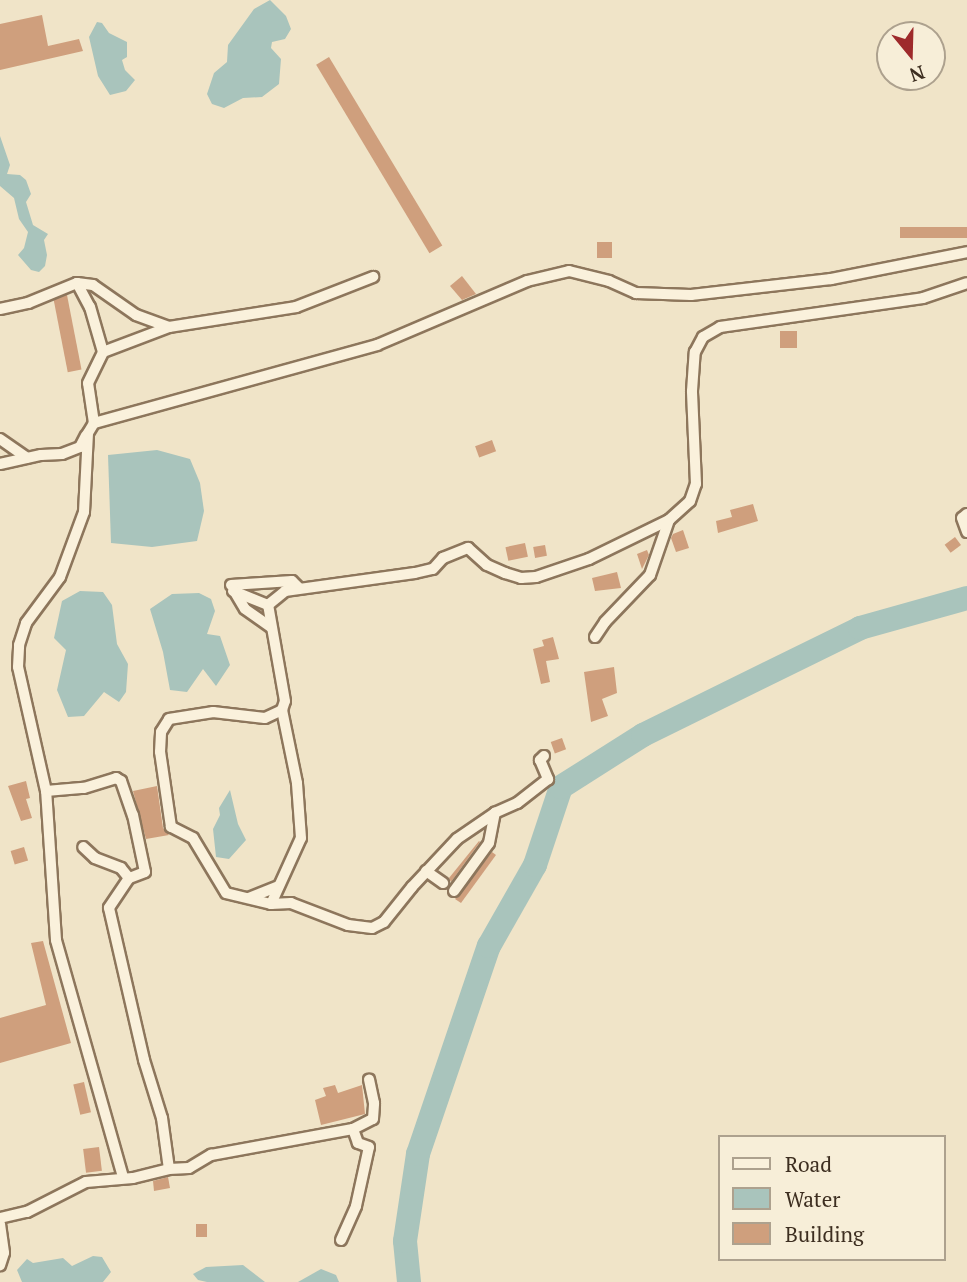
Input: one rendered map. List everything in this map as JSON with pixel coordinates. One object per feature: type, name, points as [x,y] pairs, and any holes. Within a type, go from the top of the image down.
[{"type":"street","points":[[0,464],[62,454],[80,447],[91,428],[377,345],[527,281],[551,275],[578,273],[636,293],[691,295],[831,279],[967,252]]},
{"type":"street","points":[[103,352],[169,327],[296,307],[373,277]]},
{"type":"street","points":[[0,309],[28,303],[77,283],[93,285],[136,315],[169,327]]},
{"type":"street","points":[[77,283],[90,307],[103,352],[88,383],[91,428],[84,512],[66,565],[26,623],[19,645],[18,667],[46,791],[56,940],[124,1177]]},
{"type":"street","points":[[268,606],[285,591],[433,569],[443,558],[468,548],[487,565],[521,578],[536,577],[589,559],[668,520],[690,501],[696,484],[692,391],[695,352],[703,337],[720,327],[923,298],[967,283]]},
{"type":"street","points":[[0,439],[27,458]]},
{"type":"street","points":[[967,514],[962,517],[967,532]]},
{"type":"street","points":[[595,637],[605,622],[650,575],[668,520]]},
{"type":"street","points":[[271,628],[244,610],[231,585],[292,580],[299,588]]},
{"type":"street","points":[[236,594],[268,606]]},
{"type":"street","points":[[268,606],[285,701],[282,710],[291,742],[302,822],[301,838],[271,904]]},
{"type":"street","points":[[282,710],[265,718],[213,712],[169,719],[161,732],[162,781],[172,827],[193,838],[226,893],[271,904],[291,903],[348,925],[372,928],[384,922],[457,839],[495,813],[517,803],[548,779],[540,760],[544,755]]},
{"type":"street","points":[[46,791],[84,788],[116,778],[121,781],[133,814],[145,872],[129,878],[109,908],[144,1060],[162,1118],[169,1169]]},
{"type":"street","points":[[454,891],[489,843],[495,813]]},
{"type":"street","points":[[83,847],[95,858],[121,868],[129,878]]},
{"type":"street","points":[[426,872],[443,883]]},
{"type":"street","points":[[249,898],[278,886]]},
{"type":"street","points":[[0,1218],[27,1212],[86,1182],[133,1178],[169,1169],[189,1168],[211,1156],[353,1129],[373,1119],[374,1103],[369,1080]]},
{"type":"street","points":[[341,1240],[356,1206],[369,1147],[358,1143],[353,1129]]},
{"type":"street","points":[[0,1224],[4,1253],[0,1265]]},
{"type":"water","points":[[270,0],[286,16],[291,29],[285,39],[272,42],[271,48],[281,59],[279,84],[262,97],[243,98],[224,108],[212,104],[207,94],[214,73],[227,62],[228,45],[254,9]]},
{"type":"water","points":[[97,22],[102,23],[109,33],[127,42],[127,57],[122,60],[125,70],[135,80],[126,91],[110,95],[98,76],[89,37]]},
{"type":"water","points":[[0,136],[10,165],[7,174],[20,175],[26,180],[31,194],[26,202],[33,225],[48,234],[44,240],[47,255],[45,266],[39,272],[31,270],[18,255],[24,248],[28,232],[19,219],[14,198],[0,186]]},
{"type":"water","points":[[157,450],[190,459],[200,483],[204,511],[197,541],[152,547],[111,543],[108,455]]},
{"type":"water","points":[[80,591],[103,592],[112,605],[117,644],[128,664],[126,692],[119,702],[104,692],[84,716],[68,717],[57,690],[66,650],[54,638],[62,601]]},
{"type":"water","points":[[199,593],[211,599],[215,611],[207,634],[220,636],[230,665],[216,686],[203,669],[187,692],[170,690],[163,652],[150,609],[172,594]]},
{"type":"water","points":[[230,790],[238,824],[246,840],[229,859],[216,857],[213,829],[220,815],[219,808]]},
{"type":"water","points":[[93,1256],[102,1257],[111,1272],[103,1282],[22,1282],[17,1270],[27,1259],[33,1263],[63,1258],[72,1266]]},
{"type":"water","points":[[243,1265],[265,1282],[207,1282],[198,1280],[193,1274],[206,1267]]},
{"type":"water","points":[[321,1269],[336,1275],[339,1282],[298,1282]]},
{"type":"building","points":[[42,15],[48,46],[79,39],[83,51],[0,70],[0,24]]},
{"type":"building","points":[[329,57],[442,246],[429,253],[316,65]]},
{"type":"building","points":[[900,227],[967,227],[967,238],[900,238]]},
{"type":"building","points":[[597,242],[612,242],[612,258],[597,258]]},
{"type":"building","points":[[462,276],[476,294],[462,300],[450,286]]},
{"type":"building","points":[[67,295],[82,370],[68,372],[53,298]]},
{"type":"building","points":[[780,331],[797,331],[797,348],[780,348]]},
{"type":"building","points":[[492,440],[496,451],[479,457],[475,446]]},
{"type":"building","points":[[753,504],[758,521],[718,533],[716,521],[732,517],[730,510]]},
{"type":"building","points":[[683,530],[689,548],[676,552],[671,538],[673,534]]},
{"type":"building","points":[[955,537],[961,545],[951,553],[945,545]]},
{"type":"building","points":[[525,543],[528,557],[508,561],[505,547]]},
{"type":"building","points":[[545,545],[547,556],[535,558],[533,547]]},
{"type":"building","points":[[647,550],[649,555],[642,569],[637,554]]},
{"type":"building","points":[[617,572],[621,588],[595,591],[592,578]]},
{"type":"building","points":[[553,637],[559,659],[546,661],[550,682],[541,684],[533,649],[544,646],[542,640]]},
{"type":"building","points":[[614,667],[617,693],[602,699],[608,716],[591,722],[584,672]]},
{"type":"building","points":[[562,738],[566,749],[555,753],[551,742]]},
{"type":"building","points":[[26,781],[30,798],[26,799],[32,818],[21,821],[8,786]]},
{"type":"building","points":[[157,786],[163,828],[169,835],[146,839],[133,791]]},
{"type":"building","points":[[480,842],[451,882],[449,878]]},
{"type":"building","points":[[24,847],[28,860],[15,864],[11,851]]},
{"type":"building","points":[[492,852],[496,855],[461,903],[455,899]]},
{"type":"building","points":[[43,941],[71,1043],[0,1063],[0,1018],[46,1005],[31,943]]},
{"type":"building","points":[[84,1082],[91,1112],[80,1115],[73,1084]]},
{"type":"building","points":[[335,1085],[338,1093],[362,1085],[365,1114],[321,1125],[315,1100],[326,1096],[323,1088]]},
{"type":"building","points":[[99,1147],[102,1171],[86,1173],[83,1149]]},
{"type":"building","points":[[168,1177],[170,1188],[154,1191],[153,1181]]},
{"type":"building","points":[[196,1224],[207,1224],[207,1237],[196,1237]]},
{"type":"waterway","points":[[409,1282],[405,1241],[418,1154],[489,946],[535,865],[561,787],[643,735],[860,628],[967,598]]}]
